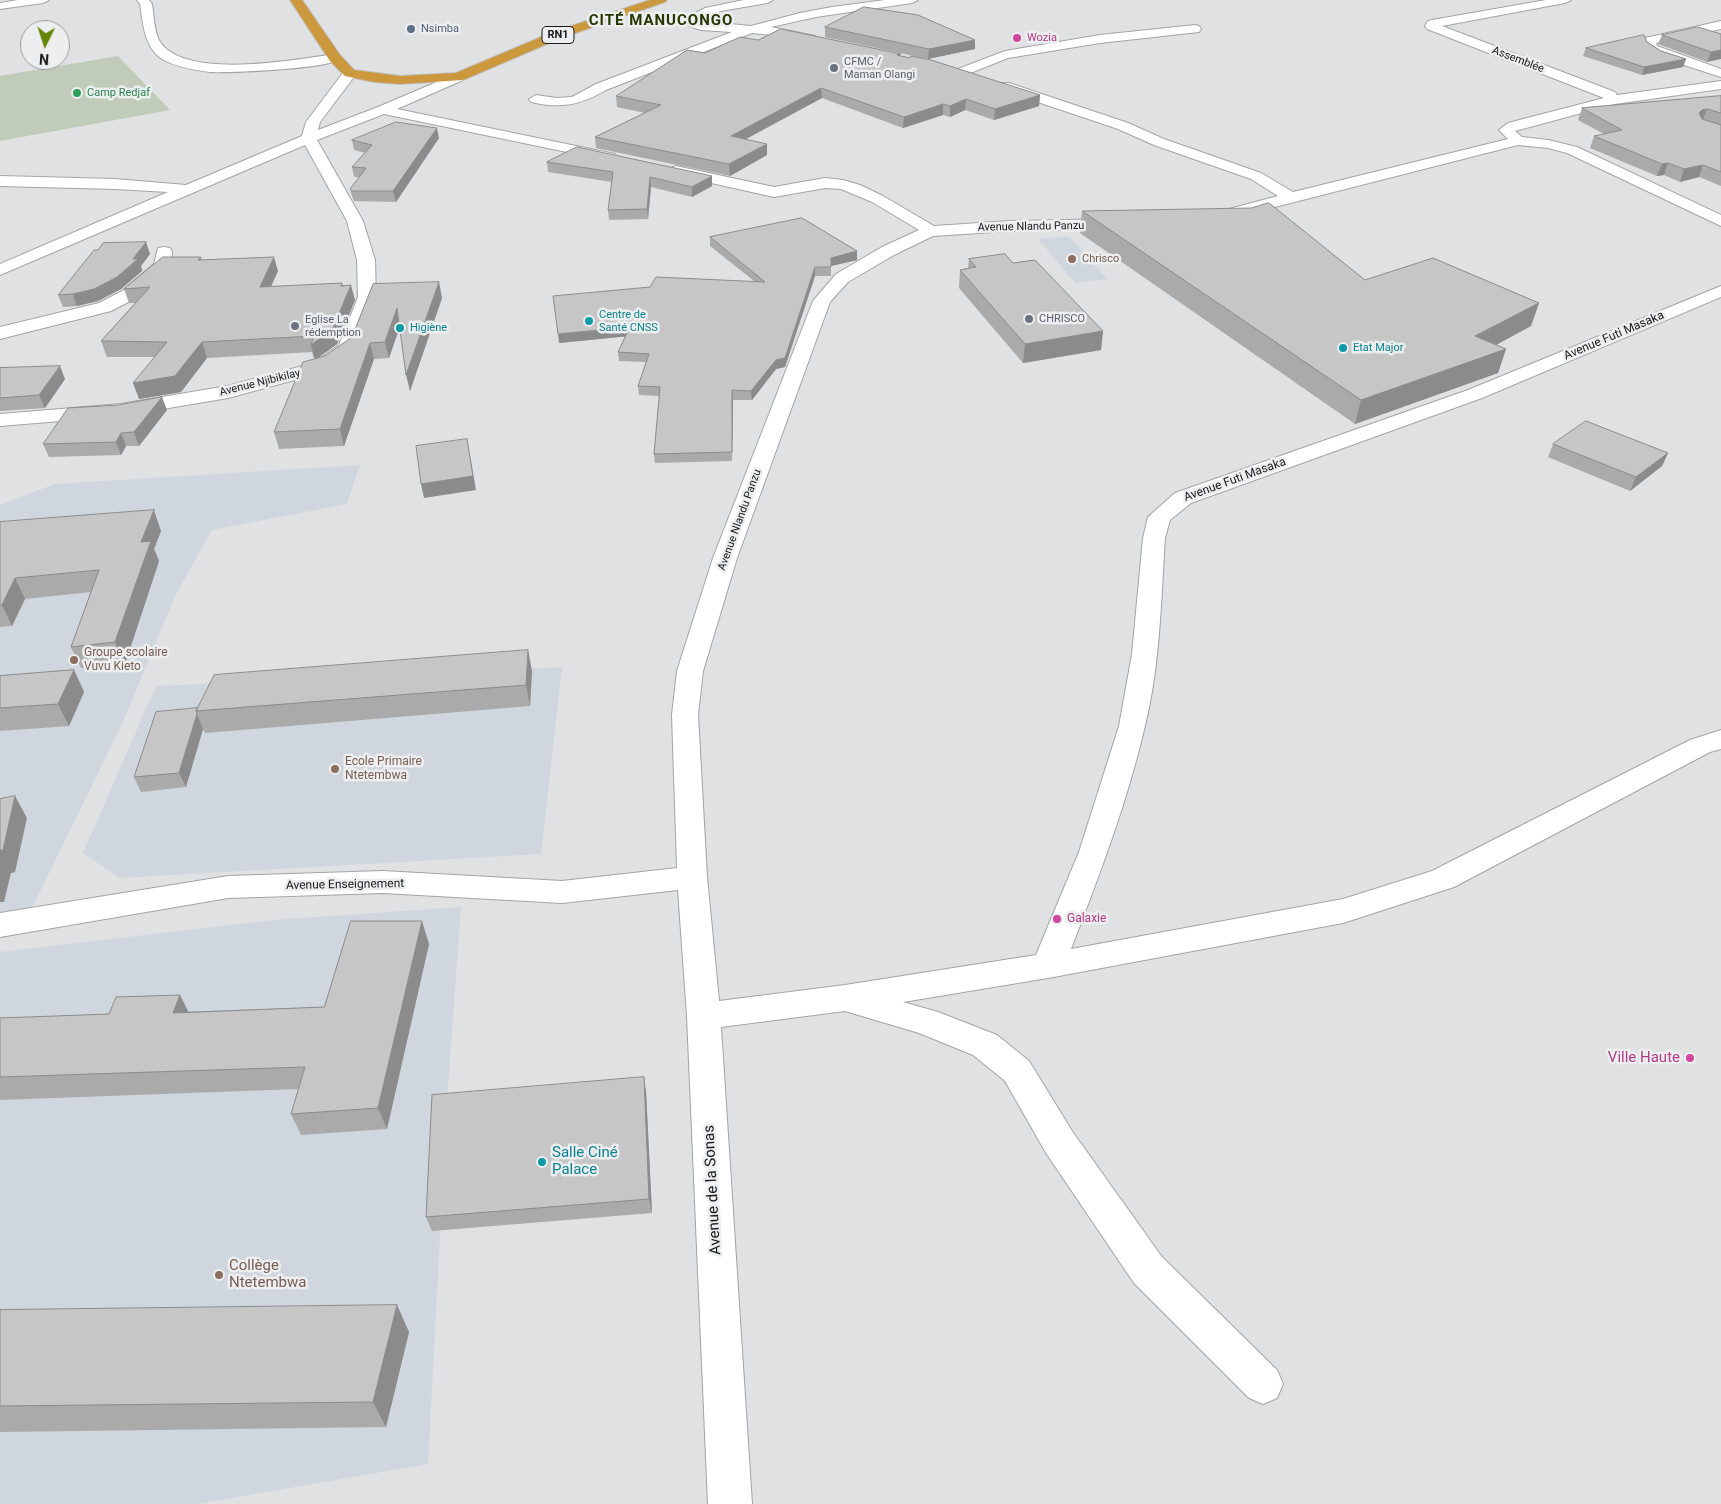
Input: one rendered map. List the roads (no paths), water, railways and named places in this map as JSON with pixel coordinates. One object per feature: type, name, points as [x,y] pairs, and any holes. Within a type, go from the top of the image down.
[{"type":"highway","points":[[296,0],[335,58],[350,73]]},
{"type":"highway","name":"RN1","points":[[350,73],[374,78],[400,80],[458,77],[557,35],[661,0]]},
{"type":"street","points":[[0,6],[42,0]]},
{"type":"street","points":[[143,0],[146,4],[154,43],[165,55],[184,63],[209,68],[232,69],[335,58]]},
{"type":"street","points":[[768,0],[700,14],[692,18],[693,22],[701,26],[752,30],[824,42]]},
{"type":"street","points":[[536,99],[566,103],[583,98],[601,87],[752,30],[785,20],[912,0]]},
{"type":"street","name":"Assemblée","points":[[1565,0],[1469,16],[1431,26],[1604,92],[1610,95],[1612,100]]},
{"type":"street","points":[[1721,25],[1649,41],[1651,48],[1663,54],[1721,73]]},
{"type":"street","points":[[1195,29],[1100,39],[1005,55],[958,71],[1123,126],[1159,142],[1256,176],[1291,197]]},
{"type":"street","points":[[309,138],[314,122],[350,73]]},
{"type":"street","points":[[0,270],[309,138],[383,110],[458,77]]},
{"type":"street","points":[[1518,141],[1506,130],[1513,126],[1612,100],[1721,85]]},
{"type":"street","points":[[383,110],[624,160]]},
{"type":"street","name":"Avenue Njibikilay","points":[[0,420],[121,410],[228,392],[321,367],[347,348],[367,297],[366,260],[355,221],[309,138]]},
{"type":"street","points":[[1198,220],[1224,216],[1291,197],[1518,141],[1548,144],[1572,150],[1721,221]]},
{"type":"street","points":[[662,168],[774,192],[784,192],[830,183],[846,185],[912,219],[930,231]]},
{"type":"street","points":[[0,181],[115,184],[188,189]]},
{"type":"street","name":"Avenue Nlandu Panzu","points":[[692,877],[685,715],[690,671],[725,558],[822,301],[842,278],[888,251],[930,231],[1010,226],[1134,223]]},
{"type":"street","points":[[0,333],[105,307],[128,295],[162,266],[164,252]]},
{"type":"street","name":"Avenue Futi Masaka","points":[[1048,966],[1094,852],[1132,726],[1145,654],[1154,538],[1159,517],[1183,498],[1475,394],[1721,291]]},
{"type":"street","points":[[704,1016],[845,998],[1048,966],[1343,911],[1443,880],[1700,746],[1721,739]]},
{"type":"street","name":"Avenue Enseignement","points":[[0,925],[228,887],[383,882],[562,892],[692,877]]},
{"type":"street","name":"Avenue de la Sonas","points":[[692,877],[704,1016],[730,1504]]},
{"type":"street","points":[[845,998],[926,1022],[984,1045],[1017,1071],[1058,1142],[1148,1270],[1263,1384]]},
{"type":"place","name":"Nsimba","points":[[411,29]]},
{"type":"place","name":"Wozia","points":[[1017,38]]},
{"type":"place","name":"CFMC / Maman Olangi","points":[[834,68]]},
{"type":"place","name":"Camp Redjaf","points":[[77,93]]},
{"type":"place","name":"Chrisco","points":[[1072,259]]},
{"type":"place","name":"CHRISCO","points":[[1029,319]]},
{"type":"place","name":"Centre de Santé CNSS","points":[[589,321]]},
{"type":"place","name":"Eglise La rédemption","points":[[295,326]]},
{"type":"place","name":"Higiène","points":[[400,328]]},
{"type":"place","name":"Etat Major","points":[[1343,348]]},
{"type":"place","name":"Groupe scolaire Vuvu Kieto","points":[[74,660]]},
{"type":"place","name":"Ecole Primaire Ntetembwa","points":[[335,769]]},
{"type":"place","name":"Galaxie","points":[[1057,919]]},
{"type":"place","name":"Ville Haute","points":[[1690,1058]]},
{"type":"place","name":"Salle Ciné Palace","points":[[542,1162]]},
{"type":"place","name":"Collège Ntetembwa","points":[[219,1275]]},
{"type":"district","name":"CITÉ MANUCONGO","points":[[661,21]]}]
